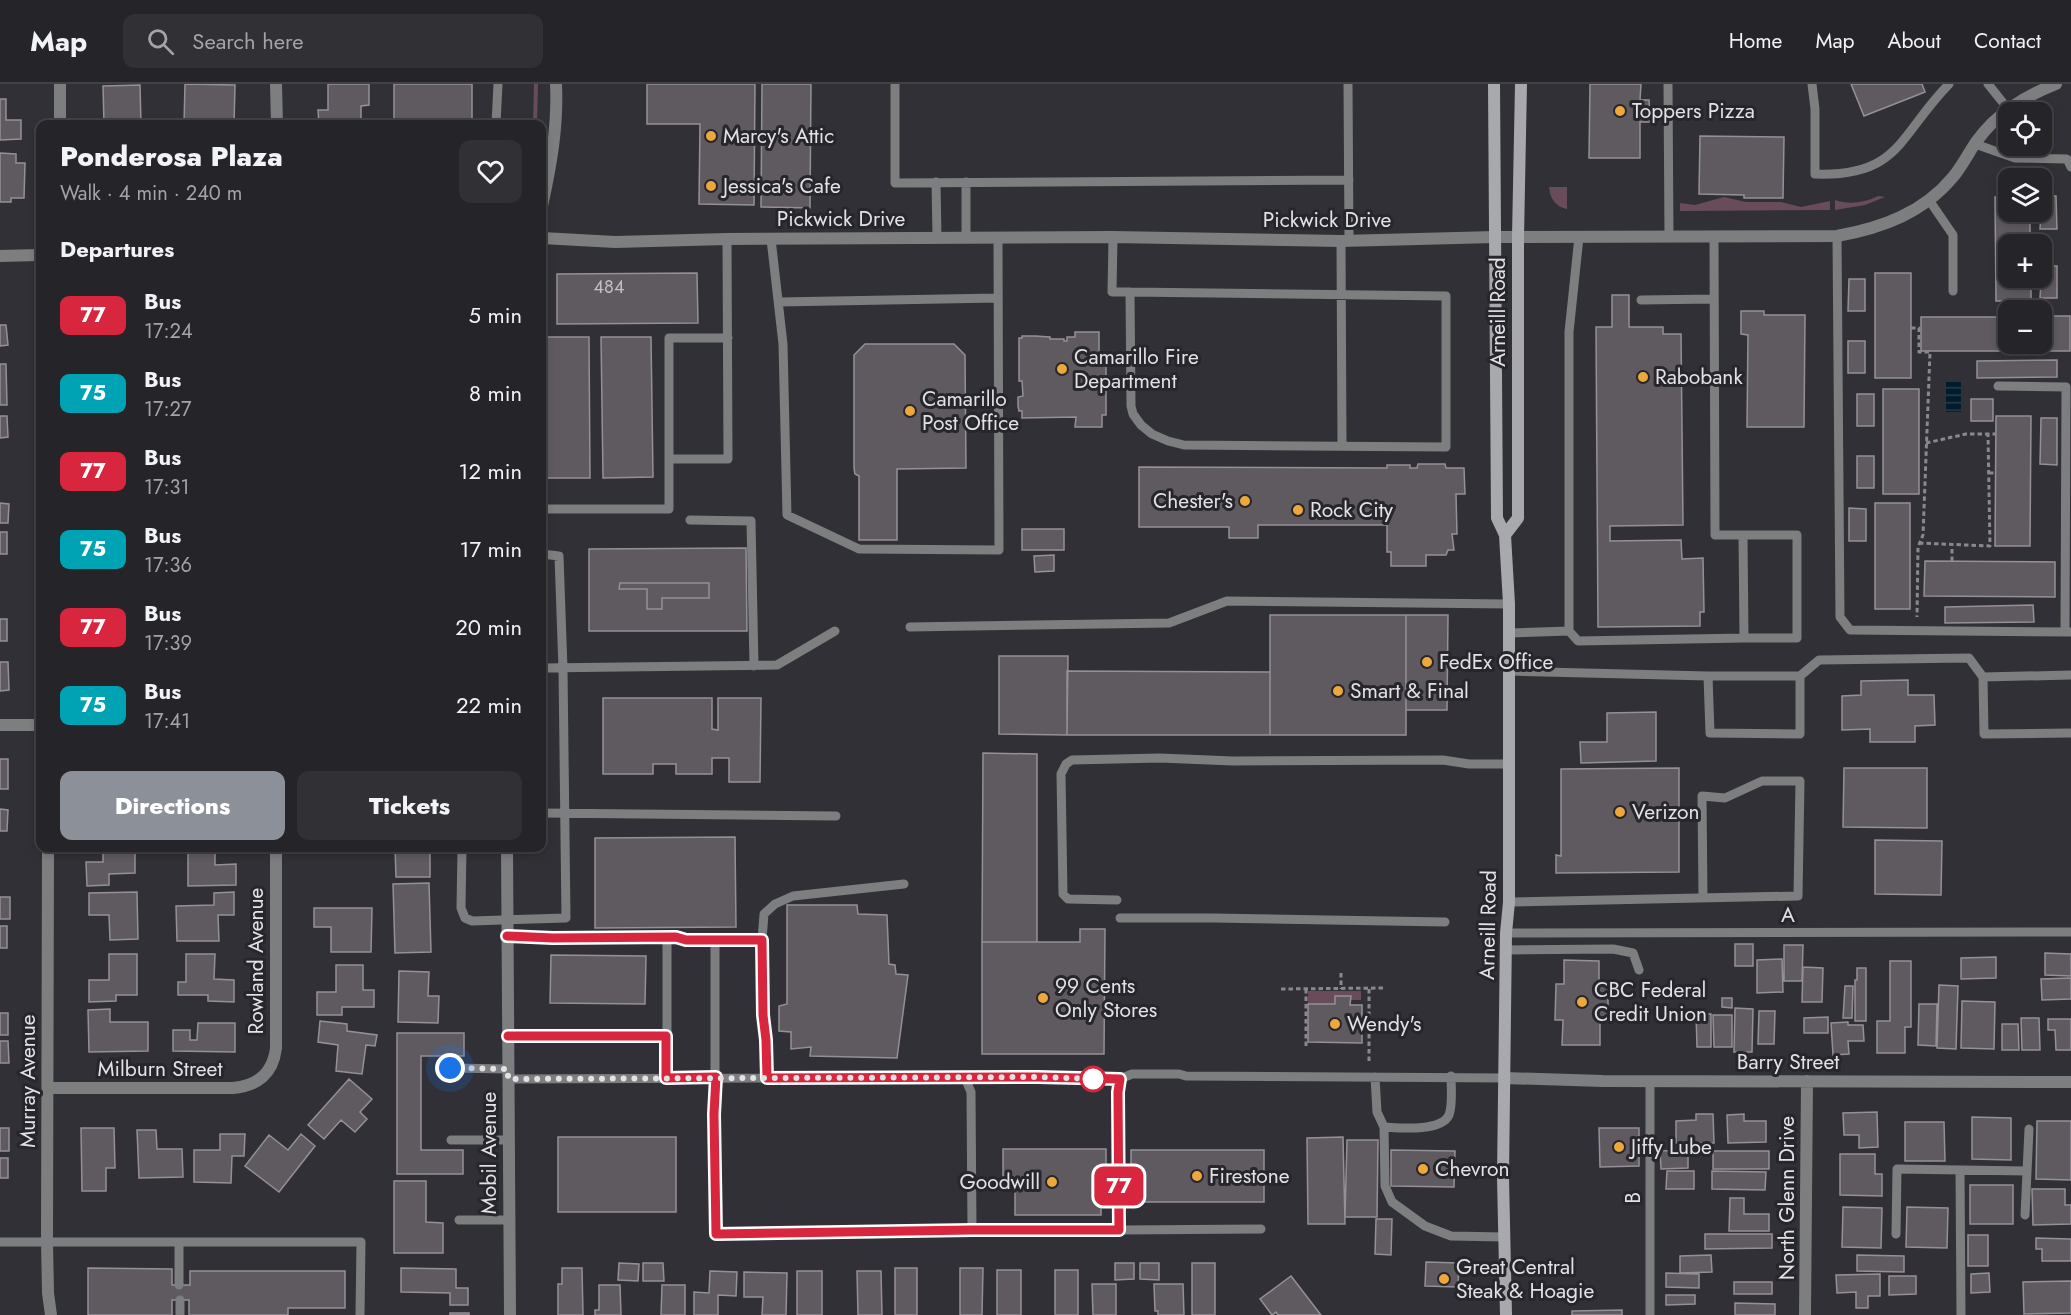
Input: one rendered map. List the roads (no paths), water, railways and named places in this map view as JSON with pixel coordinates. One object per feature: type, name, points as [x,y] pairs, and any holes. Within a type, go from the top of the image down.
[{"type":"main road","name":"Arneill Road","points":[[1494,84],[1497,518],[1505,536],[1509,604],[1509,902],[1506,933],[1504,1237],[1506,1315]]},
{"type":"main road","name":"Arneill Road","points":[[1505,536],[1518,518],[1518,237],[1521,84]]},
{"type":"street","points":[[60,84],[60,120]]},
{"type":"street","points":[[276,84],[277,120]]},
{"type":"street","points":[[546,185],[554,144],[557,110],[556,84]]},
{"type":"street","name":"Pickwick Drive","points":[[2019,102],[2031,94],[2056,84]]},
{"type":"street","name":"Pickwick Drive","points":[[546,238],[615,242],[728,239],[1113,237],[1345,241],[1495,237],[1837,236],[1883,226],[1898,220],[1929,200],[1953,177],[1985,130],[1998,118]]},
{"type":"street","points":[[0,256],[36,255]]},
{"type":"street","points":[[0,725],[36,725]]},
{"type":"street","name":"Murray Avenue","points":[[48,852],[47,1242],[51,1315]]},
{"type":"street","name":"Rowland Avenue","points":[[267,1074],[276,1048],[276,852]]},
{"type":"street","name":"Mobil Avenue","points":[[507,852],[510,1315]]},
{"type":"street","name":"Milburn Street","points":[[48,1088],[233,1088],[245,1087],[258,1082],[267,1074]]},
{"type":"street","name":"Barry Street","points":[[1505,1078],[1650,1081],[2071,1082]]},
{"type":"street","name":"North Glenn Drive","points":[[1805,1315],[1807,1082]]},
{"type":"lane","points":[[496,120],[498,84]]},
{"type":"lane","points":[[895,84],[895,183],[1348,180]]},
{"type":"lane","points":[[1342,446],[1341,295],[1348,180],[1348,84]]},
{"type":"lane","points":[[1668,84],[1669,237]]},
{"type":"lane","points":[[1812,84],[1815,109],[1815,174],[1840,175],[1854,173],[1870,166],[1894,151],[1949,84]]},
{"type":"lane","points":[[1988,84],[2002,102]]},
{"type":"lane","points":[[1975,144],[2015,158],[2067,159],[2071,168]]},
{"type":"lane","points":[[936,182],[937,238]]},
{"type":"lane","points":[[966,182],[966,238]]},
{"type":"lane","points":[[1929,200],[1953,235],[1953,291]]},
{"type":"lane","points":[[1837,236],[1840,617],[1850,630],[2068,632],[2066,387],[1998,386]]},
{"type":"lane","points":[[1113,237],[1112,292],[1130,292],[1341,295],[1446,296],[1446,447],[1184,445],[1152,434],[1136,419],[1131,406],[1130,292]]},
{"type":"lane","points":[[1579,237],[1569,332],[1569,631],[1578,641],[1797,638],[1797,535],[1715,536],[1714,237]]},
{"type":"lane","points":[[771,239],[783,344],[787,515],[859,549],[999,550],[998,238]]},
{"type":"lane","points":[[669,459],[728,459],[728,239]]},
{"type":"lane","points":[[779,302],[997,298]]},
{"type":"lane","points":[[1641,300],[1714,299]]},
{"type":"lane","points":[[546,509],[669,509],[669,338],[728,338]]},
{"type":"lane","points":[[690,520],[751,521],[754,666]]},
{"type":"lane","points":[[1743,536],[1744,638]]},
{"type":"lane","points":[[462,852],[461,908],[465,918],[472,921],[566,918],[559,556],[546,554]]},
{"type":"lane","points":[[910,627],[1169,623],[1227,601],[1509,604]]},
{"type":"lane","points":[[546,668],[777,665],[835,631]]},
{"type":"lane","points":[[1509,633],[1569,631]]},
{"type":"lane","points":[[1509,671],[1800,676],[1819,660],[1969,658],[1983,676],[1984,734],[2071,732]]},
{"type":"lane","points":[[1983,676],[2071,675]]},
{"type":"lane","points":[[1708,676],[1710,733],[1800,734],[1800,676]]},
{"type":"lane","points":[[1117,900],[1068,899],[1063,894],[1061,774],[1066,764],[1072,760],[1432,759],[1453,760],[1469,764],[1509,764]]},
{"type":"lane","points":[[1509,902],[1798,896],[1800,781],[1762,781],[1725,798],[1702,796],[1703,897]]},
{"type":"lane","points":[[546,813],[836,816]]},
{"type":"lane","points":[[767,1078],[763,1015],[764,914],[775,904],[794,896],[904,884]]},
{"type":"lane","points":[[1120,918],[1445,922]]},
{"type":"lane","name":"A","points":[[1506,933],[2071,932]]},
{"type":"lane","points":[[507,936],[762,940]]},
{"type":"lane","points":[[666,937],[666,1078]]},
{"type":"lane","points":[[715,940],[716,1234],[1261,1229]]},
{"type":"lane","points":[[1506,950],[1613,949],[1633,953],[1639,970]]},
{"type":"lane","points":[[508,1036],[666,1036]]},
{"type":"lane","points":[[450,1068],[508,1074],[666,1078],[1050,1077],[1120,1079],[1132,1074],[1179,1074],[1186,1076],[1505,1078]]},
{"type":"lane","points":[[1384,1127],[1425,1127],[1442,1123],[1448,1118],[1451,1107],[1451,1076]]},
{"type":"lane","points":[[1375,1077],[1377,1112],[1384,1127],[1385,1186],[1392,1202],[1425,1226],[1451,1236],[1504,1237]]},
{"type":"lane","points":[[965,1078],[971,1092],[972,1230]]},
{"type":"lane","points":[[1119,1230],[1118,1092],[1120,1079]]},
{"type":"lane","name":"B","points":[[1650,1081],[1650,1315]]},
{"type":"lane","points":[[2025,1215],[2029,1129]]},
{"type":"lane","points":[[451,1140],[508,1140]]},
{"type":"lane","points":[[1896,1234],[1897,1169],[2027,1171]]},
{"type":"lane","points":[[1960,1170],[1961,1315]]},
{"type":"lane","points":[[459,1220],[509,1220]]},
{"type":"lane","points":[[0,1242],[361,1242],[360,1315]]},
{"type":"lane","points":[[179,1242],[179,1285]]},
{"type":"lane","points":[[180,1300],[180,1315]]},
{"type":"water","points":[[1946,382],[1961,382],[1961,412],[1946,412]]},
{"type":"place","name":"Toppers Pizza","points":[[1620,111]]},
{"type":"place","name":"Marcy's Attic","points":[[711,136]]},
{"type":"place","name":"Jessica's Cafe","points":[[711,186]]},
{"type":"place","name":"Camarillo Fire Department","points":[[1062,369]]},
{"type":"place","name":"Rabobank","points":[[1643,377]]},
{"type":"place","name":"Camarillo Post Office","points":[[910,411]]},
{"type":"place","name":"Chester's","points":[[1245,501]]},
{"type":"place","name":"Rock City","points":[[1298,510]]},
{"type":"place","name":"FedEx Office","points":[[1427,662]]},
{"type":"place","name":"Smart & Final","points":[[1338,691]]},
{"type":"place","name":"Verizon","points":[[1620,812]]},
{"type":"place","name":"99 Cents Only Stores","points":[[1043,998]]},
{"type":"place","name":"CBC Federal Credit Union","points":[[1582,1002]]},
{"type":"place","name":"Wendy's","points":[[1335,1024]]},
{"type":"place","name":"Jiffy Lube","points":[[1619,1147]]},
{"type":"place","name":"Chevron","points":[[1423,1169]]},
{"type":"place","name":"Firestone","points":[[1197,1176]]},
{"type":"place","name":"Goodwill","points":[[1052,1182]]},
{"type":"place","name":"Great Central Steak & Hoagie","points":[[1444,1279]]}]
